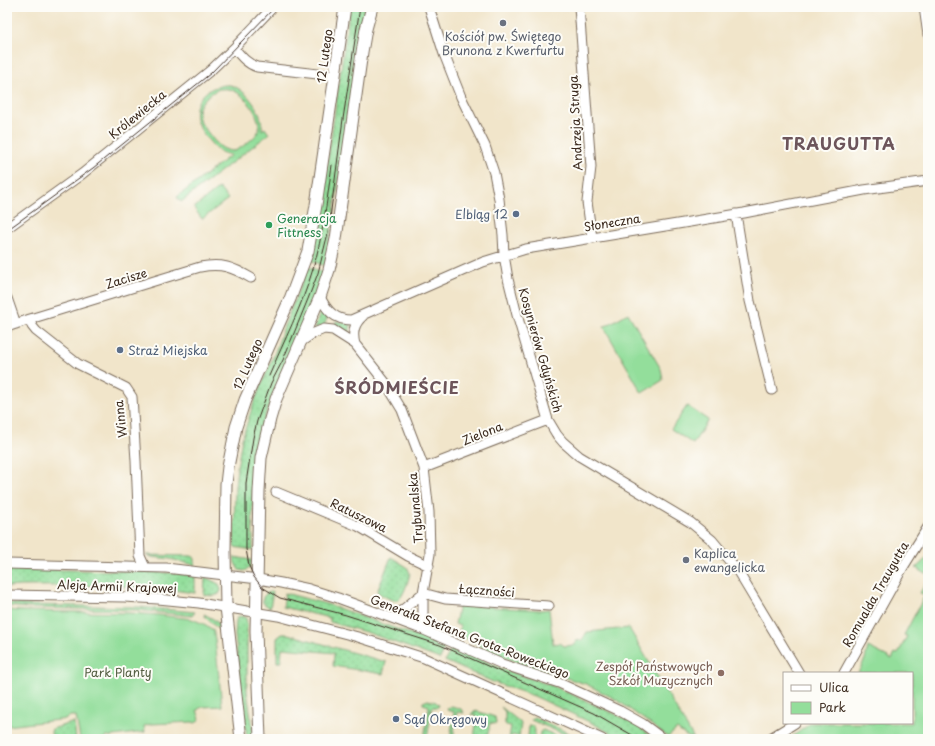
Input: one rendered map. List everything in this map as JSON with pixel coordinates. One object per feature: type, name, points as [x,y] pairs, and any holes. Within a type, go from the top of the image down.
[{"type":"main road","name":"12 Lutego","points":[[241,739],[226,607],[226,484],[232,440],[250,388],[290,299],[308,252],[345,7]]},
{"type":"main road","points":[[260,739],[257,690],[257,612],[259,491],[262,452],[276,399],[302,341],[329,270],[336,239],[362,52],[372,7]]},
{"type":"street","name":"Królewiecka","points":[[7,228],[88,169],[211,70],[273,7]]},
{"type":"street","name":"Kosynierów Gdyńskich","points":[[429,7],[444,54],[461,98],[485,146],[494,173],[499,199],[504,255],[516,311],[548,420],[557,435],[579,456],[596,468],[647,495],[690,522],[712,540],[737,570],[798,672]]},
{"type":"street","name":"Andrzeja Struga","points":[[579,7],[591,167],[588,202],[592,238]]},
{"type":"street","points":[[924,7],[928,35]]},
{"type":"street","points":[[234,48],[243,59],[256,67],[335,76]]},
{"type":"street","name":"Słoneczna","points":[[320,297],[331,313],[338,318],[351,320],[483,262],[526,249],[736,214],[864,190],[928,181]]},
{"type":"street","points":[[736,214],[750,301],[772,390]]},
{"type":"street","name":"Zacisze","points":[[11,326],[200,267],[214,265],[227,266],[251,278]]},
{"type":"street","points":[[7,298],[11,326]]},
{"type":"street","points":[[355,344],[353,334],[355,326],[364,315]]},
{"type":"street","name":"Winna","points":[[30,319],[32,326],[36,331],[68,358],[126,388],[132,397],[140,552],[141,560],[146,567]]},
{"type":"street","name":"Trybunalska","points":[[302,341],[312,334],[324,329],[333,330],[355,344],[385,382],[402,410],[424,468],[429,512],[430,554],[423,593],[424,630]]},
{"type":"street","name":"Zielona","points":[[424,468],[548,420]]},
{"type":"street","name":"Ratuszowa","points":[[276,492],[358,526],[408,556],[429,566]]},
{"type":"street","name":"Romualda Traugutta","points":[[845,672],[902,569],[928,527]]},
{"type":"street","name":"Aleja Armii Krajowej","points":[[7,564],[146,567],[200,571],[258,579]]},
{"type":"street","name":"Generała Stefana Grota-Roweckiego","points":[[258,579],[281,582],[309,589],[393,618],[502,664],[559,683],[620,711],[643,724],[663,739]]},
{"type":"street","points":[[393,618],[423,593]]},
{"type":"street","name":"Łączności","points":[[423,593],[445,599],[549,606]]},
{"type":"street","name":"Aleja Armii Krajowej","points":[[7,595],[124,597],[178,601],[257,612]]},
{"type":"street","points":[[257,612],[358,637],[424,658],[561,719],[602,739]]},
{"type":"street","points":[[769,739],[793,724]]},
{"type":"green space","points":[[350,7],[365,7],[325,266],[310,260],[318,228]]},
{"type":"green space","points":[[223,85],[236,87],[248,97],[253,103],[260,117],[262,130],[265,128],[269,134],[181,202],[177,197],[231,155],[214,147],[202,131],[196,119],[197,105],[200,99],[210,90]],"holes":[[[219,89],[230,89],[237,92],[252,107],[258,120],[259,126],[257,134],[247,143],[234,151],[226,150],[217,143],[209,134],[198,116],[198,110],[206,97]]]},
{"type":"green space","points":[[219,188],[228,199],[202,219],[194,208]]},
{"type":"green space","points":[[308,267],[323,272],[313,303],[274,391],[262,425],[255,456],[252,496],[253,550],[234,547],[235,487],[242,439],[254,402]]},
{"type":"green space","points":[[323,310],[328,316],[324,326],[315,328],[321,311]]},
{"type":"green space","points":[[628,313],[661,369],[663,380],[642,393],[604,327]]},
{"type":"green space","points":[[336,321],[351,324],[349,335],[334,327]]},
{"type":"green space","points":[[687,406],[708,420],[693,444],[671,429]]},
{"type":"green space","points":[[146,555],[193,556],[195,559],[195,565],[170,559]]},
{"type":"green space","points":[[234,557],[252,560],[250,568],[244,571],[239,570],[235,563]]},
{"type":"green space","points":[[391,557],[407,567],[410,573],[404,592],[398,600],[393,600],[377,592]]},
{"type":"green space","points":[[928,557],[928,575],[916,568]]},
{"type":"green space","points":[[7,569],[160,572],[195,576],[195,593],[152,588],[108,586],[7,587]]},
{"type":"green space","points":[[205,577],[219,584],[221,590],[219,594],[214,596],[204,595]]},
{"type":"green space","points":[[928,579],[928,739],[789,739],[810,724],[913,724],[913,672],[858,672],[865,659],[868,647],[892,659],[895,653],[898,654],[907,636],[904,635],[925,595],[920,593]]},
{"type":"green space","points":[[273,591],[270,608],[263,603],[263,597],[267,593]]},
{"type":"green space","points":[[285,593],[330,605],[405,632],[446,643],[440,659],[369,633],[330,622],[330,618],[283,607]]},
{"type":"green space","points":[[7,603],[27,605],[139,607],[195,612],[192,616],[137,610],[28,608],[7,606]]},
{"type":"green space","points":[[459,605],[541,610],[549,609],[553,644],[560,643],[564,646],[574,645],[576,641],[582,640],[587,632],[629,628],[694,739],[686,736],[677,729],[668,737],[617,700],[586,684],[531,668],[488,650],[459,635],[460,626],[455,624]]},
{"type":"green space","name":"Park Planty","points":[[7,610],[159,615],[192,619],[206,625],[213,630],[215,639],[222,706],[202,707],[197,710],[200,719],[196,723],[151,724],[144,726],[145,732],[106,737],[106,739],[80,739],[76,716],[70,716],[67,719],[7,726]]},
{"type":"green space","points":[[204,614],[215,620],[223,630],[219,630],[205,617]]},
{"type":"green space","points":[[242,616],[246,618],[247,623],[247,691],[254,739],[247,739],[235,635],[236,620],[238,617]]},
{"type":"green space","points":[[282,634],[288,634],[386,662],[383,674],[333,666],[334,653],[282,648],[281,662],[277,662],[277,638]]},
{"type":"green space","points":[[453,645],[500,668],[553,686],[615,714],[637,726],[655,739],[621,739],[594,724],[534,696],[493,682],[445,661]]},
{"type":"green space","points":[[428,700],[436,702],[439,705],[438,707],[432,707],[427,739],[424,739],[429,706],[423,704],[423,702]]},
{"type":"green space","points":[[452,706],[461,709],[464,713],[457,712],[453,739],[450,739],[454,712],[447,710]]},
{"type":"green space","points":[[501,707],[520,722],[519,737],[512,735],[511,739],[509,739],[511,726],[505,724],[505,712]]},
{"type":"green space","points":[[476,711],[495,717],[496,724],[490,723],[487,739],[474,739],[477,716],[471,715]]},
{"type":"green space","points":[[534,717],[581,739],[575,739],[531,720]]},
{"type":"green space","points":[[74,722],[76,739],[52,739],[52,729]]},
{"type":"green space","points":[[529,725],[534,728],[534,739],[528,738]]},
{"type":"green space","points":[[543,730],[564,739],[539,739],[540,732]]},
{"type":"tram line","points":[[7,230],[93,168],[211,73],[275,7]]},
{"type":"tram line","points":[[360,7],[328,233],[318,273],[283,360],[271,383],[257,421],[253,438],[246,483],[246,549],[249,566],[254,577],[262,587],[280,598],[346,615],[440,645],[594,713],[639,739]]},
{"type":"tram line","points":[[269,376],[309,283],[322,230],[332,165]]},
{"type":"place","name":"Kościół pw. Świętego Brunona z Kwerfurtu","points":[[503,23]]},
{"type":"place","name":"Elbląg 12","points":[[516,214]]},
{"type":"place","name":"Generacja Fittness","points":[[269,225]]},
{"type":"place","name":"Straż Miejska","points":[[120,350]]},
{"type":"place","name":"Kaplica ewangelicka","points":[[686,560]]},
{"type":"place","name":"Zespół Państwowych Szkół Muzycznych","points":[[721,673]]},
{"type":"place","name":"Sąd Okręgowy","points":[[396,719]]},
{"type":"district","name":"TRAUGUTTA","points":[[839,143]]},
{"type":"district","name":"ŚRÓDMIEŚCIE","points":[[397,387]]}]
